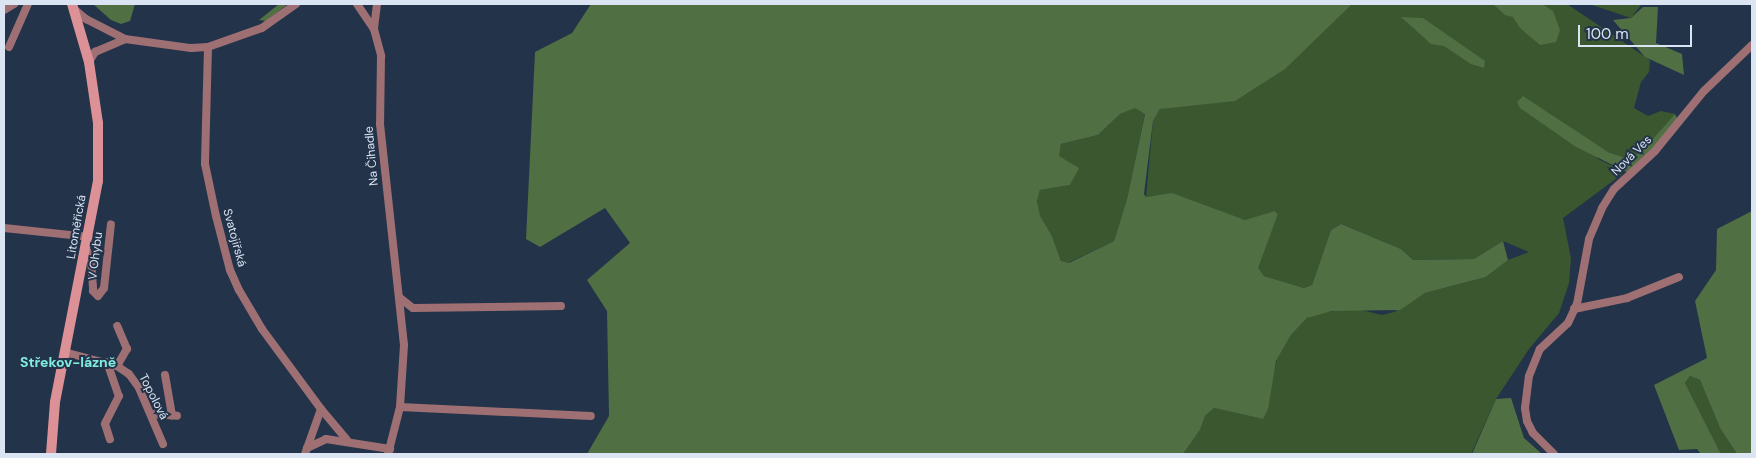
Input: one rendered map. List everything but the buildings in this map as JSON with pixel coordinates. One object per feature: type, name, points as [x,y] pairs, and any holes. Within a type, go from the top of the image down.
[{"type":"main road","name":"Litoměřická","points":[[50,454],[64,352],[89,237],[99,151],[89,62],[73,6]]},
{"type":"street","points":[[4,10],[14,4]]},
{"type":"street","points":[[10,47],[28,4]]},
{"type":"street","points":[[73,6],[86,19],[125,39],[192,48],[208,47],[262,28],[296,4]]},
{"type":"street","points":[[357,4],[374,29]]},
{"type":"street","name":"Na Čihadle","points":[[376,8],[374,29],[381,56],[380,124],[404,345],[400,407],[389,452]]},
{"type":"street","points":[[89,62],[95,52],[125,39]]},
{"type":"street","name":"Nová Ves","points":[[1554,454],[1533,433],[1527,421],[1525,408],[1528,384],[1534,358],[1568,323],[1574,309],[1588,239],[1602,208],[1614,189],[1655,151],[1704,91],[1752,45]]},
{"type":"street","name":"Svatojiřská","points":[[208,47],[205,164],[230,270],[262,329],[347,440]]},
{"type":"street","name":"V Ohybu","points":[[86,249],[91,259],[92,291],[98,296],[104,288],[111,224]]},
{"type":"street","points":[[4,228],[89,237]]},
{"type":"street","points":[[1574,309],[1627,298],[1679,277]]},
{"type":"street","points":[[400,298],[413,308],[561,306]]},
{"type":"street","points":[[117,366],[127,349],[118,326]]},
{"type":"street","name":"Topolová","points":[[64,352],[117,366],[139,388],[163,444]]},
{"type":"street","points":[[106,362],[119,396],[105,424],[110,439]]},
{"type":"street","points":[[151,414],[174,416],[165,375]]},
{"type":"street","points":[[400,407],[449,412],[591,416]]},
{"type":"street","points":[[306,451],[322,409]]},
{"type":"street","points":[[306,451],[326,439],[347,440],[389,452]]},
{"type":"green space","points":[[93,4],[135,4],[130,21],[121,24],[111,20]]},
{"type":"green space","points":[[279,4],[288,4],[266,21],[259,20]]},
{"type":"green space","points":[[591,4],[1352,4],[1285,69],[1235,101],[1160,109],[1153,121],[1144,194],[1146,197],[1172,193],[1245,220],[1275,211],[1278,214],[1258,268],[1264,276],[1304,288],[1312,285],[1331,230],[1341,224],[1401,249],[1413,260],[1474,259],[1503,241],[1508,260],[1486,277],[1425,293],[1400,310],[1332,311],[1307,318],[1291,335],[1276,361],[1268,409],[1263,419],[1214,408],[1205,416],[1200,430],[1183,454],[587,454],[609,416],[607,311],[587,280],[630,243],[605,208],[540,247],[526,239],[535,52],[572,33]],"holes":[[[1135,108],[1145,114],[1127,199],[1114,241],[1069,263],[1061,261],[1052,236],[1040,216],[1037,201],[1040,190],[1070,185],[1079,168],[1059,156],[1061,144],[1098,135],[1120,114]]]},
{"type":"green space","points":[[1352,4],[1567,4],[1650,60],[1649,72],[1641,82],[1634,108],[1648,116],[1661,111],[1675,114],[1642,151],[1629,159],[1608,152],[1584,138],[1598,159],[1625,172],[1563,218],[1571,258],[1569,283],[1559,313],[1529,349],[1496,399],[1471,454],[1183,454],[1200,430],[1205,416],[1214,408],[1263,419],[1277,359],[1291,335],[1307,318],[1321,313],[1353,308],[1382,315],[1394,312],[1425,293],[1486,277],[1508,260],[1529,252],[1503,241],[1474,259],[1413,260],[1401,249],[1341,224],[1331,230],[1312,285],[1304,288],[1264,276],[1257,268],[1278,214],[1276,211],[1259,219],[1245,220],[1166,195],[1146,197],[1153,121],[1160,109],[1173,105]]},
{"type":"green space","points":[[1493,4],[1542,4],[1553,11],[1560,30],[1556,42],[1540,45],[1520,28],[1513,17],[1505,15]]},
{"type":"green space","points":[[1589,4],[1646,4],[1641,5],[1631,18]]},
{"type":"green space","points":[[1643,7],[1658,7],[1656,43],[1682,54],[1684,75],[1645,57],[1613,20],[1631,18]]},
{"type":"green space","points":[[1401,17],[1423,18],[1485,61],[1484,68],[1471,64],[1444,46],[1431,44]]},
{"type":"green space","points":[[1523,96],[1608,152],[1629,159],[1642,151],[1675,114],[1679,122],[1631,174],[1576,147],[1520,108],[1517,102]]},
{"type":"green space","points":[[1135,107],[1145,113],[1127,199],[1114,241],[1068,263],[1061,261],[1052,236],[1039,216],[1037,200],[1040,190],[1070,185],[1078,168],[1058,156],[1061,144],[1098,135],[1120,114]]},
{"type":"green space","points":[[1752,211],[1752,454],[1737,454],[1720,428],[1700,380],[1690,376],[1685,383],[1721,454],[1701,454],[1697,449],[1679,450],[1654,385],[1707,358],[1695,301],[1716,270],[1717,229]]},
{"type":"green space","points":[[1690,376],[1700,380],[1720,428],[1737,454],[1721,454],[1685,383]]},
{"type":"green space","points":[[1511,398],[1524,438],[1542,454],[1472,454],[1496,399]]},
{"type":"district","name":"Střekov-lázně","points":[[68,362]]}]
